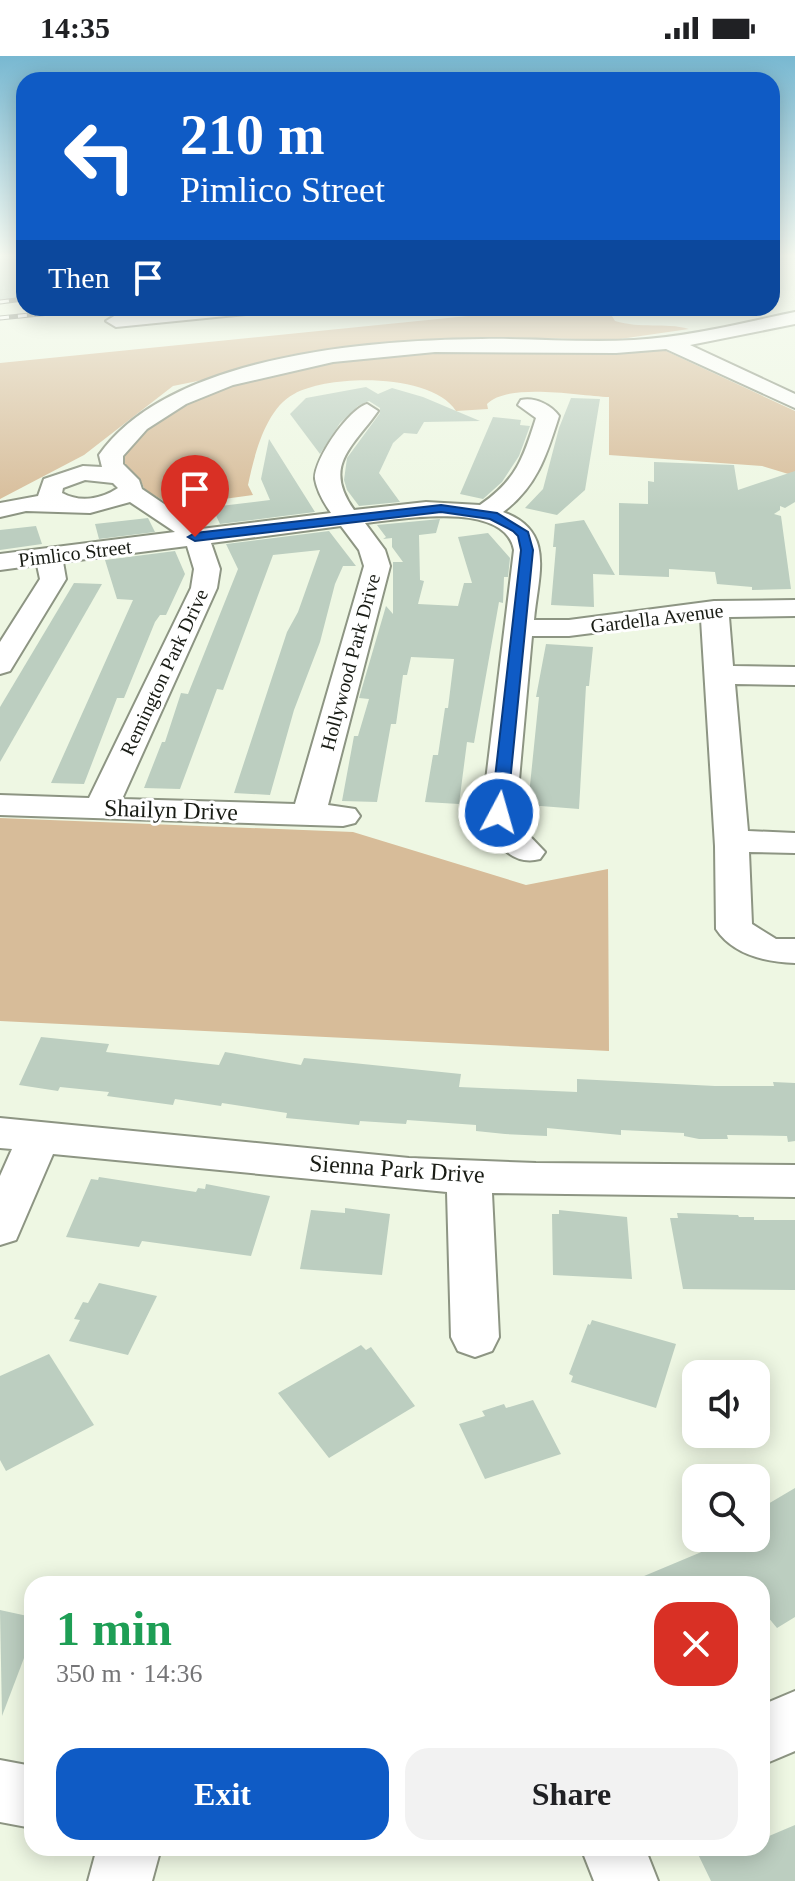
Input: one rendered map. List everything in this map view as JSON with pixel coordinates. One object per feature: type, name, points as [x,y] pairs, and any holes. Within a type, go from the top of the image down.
[{"type":"street","points":[[103,503],[120,498],[120,474],[140,422],[180,399],[232,379],[309,361],[421,347],[616,347],[678,340]]},
{"type":"street","points":[[668,342],[795,402]]},
{"type":"street","points":[[768,390],[795,383]]},
{"type":"street","points":[[484,514],[519,489],[531,468],[548,416],[529,405]]},
{"type":"street","name":"Hollywood Park Drive","points":[[309,815],[377,566],[370,546],[347,518],[328,486],[326,469],[330,457],[367,411]]},
{"type":"street","points":[[56,496],[60,479],[97,473],[120,474],[155,509],[182,524],[195,537]]},
{"type":"street","points":[[0,510],[56,496],[155,509]]},
{"type":"street","name":"Pimlico Street","points":[[0,562],[441,508],[484,514],[518,528],[527,543],[499,813],[506,831],[528,852]]},
{"type":"street","name":"Remington Park Drive","points":[[101,808],[204,588],[209,571],[205,553],[195,537]]},
{"type":"street","points":[[0,665],[53,579],[49,556]]},
{"type":"street","name":"Gardella Avenue","points":[[519,628],[569,628],[714,609],[795,608]]},
{"type":"street","points":[[714,609],[732,841],[734,929],[768,950],[795,951]]},
{"type":"street","points":[[718,675],[795,676]]},
{"type":"street","name":"Shailyn Drive","points":[[0,805],[343,816]]},
{"type":"street","points":[[732,841],[795,843]]},
{"type":"street","points":[[0,1228],[19,1134]]},
{"type":"street","name":"Sienna Park Drive","points":[[19,1134],[409,1174],[536,1179],[795,1181]]},
{"type":"street","points":[[469,1175],[475,1337]]},
{"type":"street","points":[[770,1732],[795,1721]]},
{"type":"street","points":[[0,1791],[24,1796]]},
{"type":"street","points":[[120,1881],[127,1856]]},
{"type":"street","points":[[616,1856],[626,1881]]},
{"type":"shaded area","points":[[227,340],[471,340],[385,343],[173,386],[84,455],[0,499],[0,363]]},
{"type":"shaded area","points":[[666,351],[795,411],[795,476],[762,466],[609,455],[609,397],[511,393],[497,397],[487,404],[488,409],[456,411],[444,399],[426,390],[380,381],[310,387],[284,401],[262,435],[248,485],[253,495],[173,506],[145,490],[140,479],[122,468],[121,460],[136,439],[168,414],[254,378],[309,365],[420,354]]},
{"type":"shaded area","points":[[0,818],[353,832],[526,885],[608,869],[609,1051],[0,1021]]},
{"type":"building","points":[[366,387],[378,394],[392,388],[423,397],[480,421],[424,422],[417,434],[404,433],[393,443],[379,473],[400,502],[359,506],[344,480],[347,458],[380,413],[380,408],[369,401],[358,406],[340,423],[320,454],[290,414],[306,398]]},
{"type":"building","points":[[571,398],[600,399],[585,490],[557,515],[525,508],[543,489],[559,428]]},
{"type":"building","points":[[493,417],[521,420],[520,425],[530,426],[519,456],[502,482],[483,499],[460,494]]},
{"type":"building","points":[[269,439],[315,512],[220,524],[212,507],[270,500],[261,479]]},
{"type":"building","points":[[654,462],[734,465],[738,490],[795,471],[795,502],[785,508],[780,506],[774,514],[781,516],[791,589],[752,590],[752,587],[717,584],[715,572],[669,569],[669,577],[619,575],[619,503],[648,504],[648,481],[654,482]]},
{"type":"building","points":[[148,518],[155,532],[99,539],[95,524]]},
{"type":"building","points":[[440,519],[436,533],[419,535],[420,580],[424,581],[418,604],[458,606],[464,583],[472,583],[458,537],[488,533],[510,558],[474,743],[467,742],[459,804],[425,802],[433,755],[438,755],[445,708],[448,708],[454,659],[411,657],[407,675],[403,675],[396,724],[391,724],[377,802],[342,801],[354,736],[358,736],[369,699],[359,698],[386,606],[393,614],[393,562],[403,562],[392,547],[392,538],[383,539],[386,537],[377,525]]},
{"type":"building","points":[[584,520],[615,575],[593,574],[594,607],[551,605],[555,524]]},
{"type":"building","points":[[36,526],[42,544],[0,550],[0,530]]},
{"type":"building","points":[[329,531],[356,566],[343,566],[335,584],[320,642],[294,710],[270,795],[234,793],[287,632],[298,612],[320,550],[273,555],[223,690],[217,689],[180,789],[144,788],[162,742],[165,742],[181,693],[188,694],[238,569],[226,544]]},
{"type":"building","points":[[175,551],[185,574],[166,615],[160,615],[155,622],[124,698],[117,698],[84,784],[51,783],[133,600],[117,599],[105,560]]},
{"type":"building","points":[[74,583],[102,584],[0,762],[0,707]]},
{"type":"building","points":[[546,644],[593,647],[589,686],[586,686],[579,809],[528,805],[539,697],[536,697]]},
{"type":"building","points":[[41,1037],[109,1044],[106,1052],[219,1065],[225,1052],[301,1065],[304,1058],[461,1074],[459,1087],[577,1092],[577,1079],[715,1086],[795,1083],[795,1141],[788,1142],[787,1136],[727,1135],[728,1139],[699,1139],[684,1136],[684,1133],[621,1130],[621,1135],[547,1128],[547,1136],[505,1134],[476,1131],[476,1125],[407,1120],[406,1124],[360,1121],[359,1125],[286,1118],[287,1113],[222,1103],[221,1106],[175,1099],[173,1105],[107,1096],[109,1092],[60,1087],[58,1091],[19,1085]]},
{"type":"building","points":[[99,1177],[196,1192],[198,1188],[205,1189],[206,1184],[270,1196],[251,1256],[142,1241],[139,1247],[66,1237],[91,1179],[98,1180]]},
{"type":"building","points":[[345,1208],[390,1214],[382,1275],[300,1269],[311,1210],[345,1213]]},
{"type":"building","points":[[559,1210],[627,1217],[632,1279],[553,1275],[552,1214],[559,1214]]},
{"type":"building","points":[[677,1213],[738,1215],[754,1217],[754,1220],[795,1220],[795,1290],[683,1289],[670,1218],[678,1218]]},
{"type":"building","points":[[99,1283],[157,1296],[128,1355],[69,1341],[80,1320],[74,1319]]},
{"type":"building","points":[[592,1320],[676,1344],[656,1408],[571,1382],[573,1376],[569,1374]]},
{"type":"building","points":[[361,1345],[366,1350],[371,1347],[415,1406],[329,1458],[278,1393]]},
{"type":"building","points":[[49,1354],[94,1425],[6,1471],[0,1460],[0,1376]]},
{"type":"building","points":[[533,1400],[561,1454],[485,1479],[459,1424],[485,1416],[482,1411]]},
{"type":"building","points":[[795,1488],[795,1617],[777,1628],[770,1620],[770,1576],[644,1576],[701,1552],[770,1552],[770,1503]]},
{"type":"building","points":[[0,1610],[24,1615],[24,1658],[2,1716]]},
{"type":"building","points":[[795,1825],[795,1881],[711,1881],[699,1856],[770,1856],[770,1836]]},
{"type":"route","points":[[195,537],[441,508],[493,516],[518,528],[524,535],[527,550],[499,813]]}]
